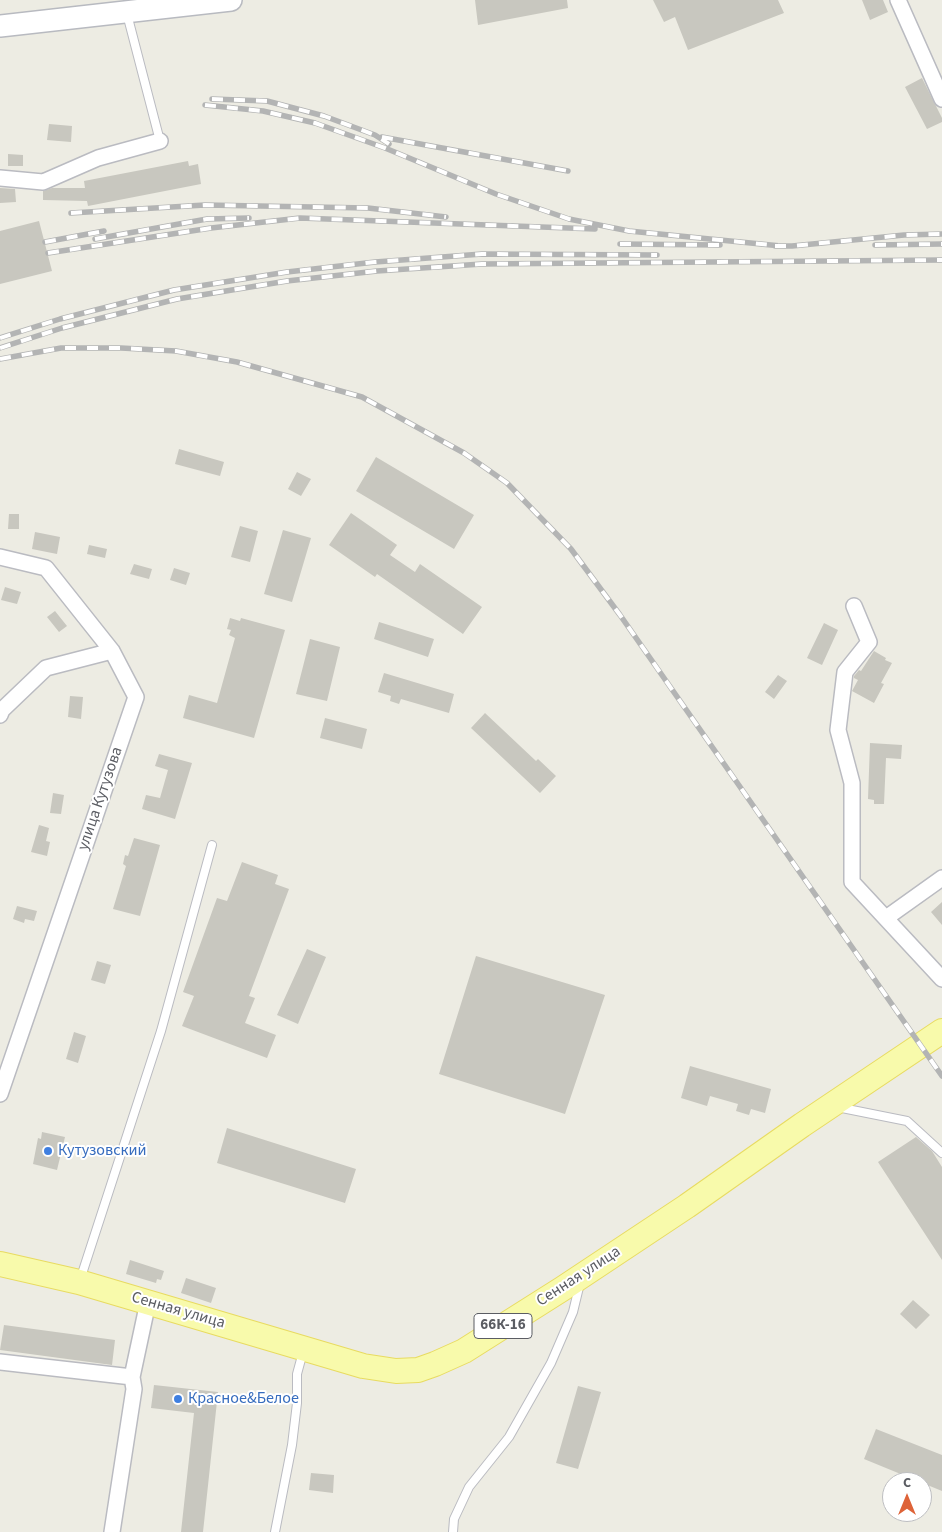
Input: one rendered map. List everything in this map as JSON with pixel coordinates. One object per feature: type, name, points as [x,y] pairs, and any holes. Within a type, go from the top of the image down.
[{"type":"main road","name":"Сенная улица","points":[[0,1264],[79,1282],[363,1366],[396,1370],[418,1370],[464,1351],[582,1276],[942,1031]]},
{"type":"street","points":[[0,26],[231,0]]},
{"type":"street","points":[[898,0],[942,99]]},
{"type":"street","points":[[0,178],[43,182],[98,158],[160,141]]},
{"type":"street","name":"улица Кутузова","points":[[0,557],[46,568],[112,651],[136,697],[0,1094]]},
{"type":"street","points":[[854,606],[869,642],[845,672],[838,730],[852,783],[852,882],[942,979]]},
{"type":"street","points":[[0,715],[2,710],[46,668],[112,651]]},
{"type":"street","points":[[886,918],[942,878]]},
{"type":"street","points":[[112,1532],[134,1389],[132,1377],[148,1302]]},
{"type":"street","points":[[0,1362],[132,1377]]},
{"type":"lane","points":[[127,12],[160,141]]},
{"type":"lane","points":[[79,1282],[161,1031],[212,845]]},
{"type":"lane","points":[[830,1106],[907,1121],[942,1154]]},
{"type":"lane","points":[[453,1532],[454,1519],[469,1487],[509,1436],[550,1363],[573,1312],[582,1276]]},
{"type":"lane","points":[[275,1532],[292,1445],[297,1403],[297,1374],[304,1348]]},
{"type":"building","points":[[475,0],[567,0],[568,8],[478,25]]},
{"type":"building","points":[[653,0],[778,0],[784,13],[688,50],[675,17],[664,22]]},
{"type":"building","points":[[862,0],[883,0],[888,12],[870,20]]},
{"type":"building","points":[[922,78],[942,118],[942,122],[927,129],[905,87]]},
{"type":"building","points":[[49,124],[72,126],[71,142],[47,140]]},
{"type":"building","points":[[8,154],[23,155],[23,166],[8,166]]},
{"type":"building","points":[[188,161],[189,166],[198,164],[201,184],[88,206],[87,201],[43,200],[43,191],[52,188],[85,188],[84,181]]},
{"type":"building","points":[[0,188],[15,189],[16,202],[0,203]]},
{"type":"building","points":[[39,221],[52,271],[0,284],[0,231]]},
{"type":"building","points":[[179,449],[224,462],[220,476],[175,464]]},
{"type":"building","points":[[376,457],[474,515],[454,549],[356,491]]},
{"type":"building","points":[[297,472],[311,479],[301,496],[288,489]]},
{"type":"building","points":[[351,513],[397,545],[390,555],[415,572],[420,564],[482,607],[463,634],[377,574],[375,577],[329,545]]},
{"type":"building","points":[[9,514],[19,514],[19,529],[8,529]]},
{"type":"building","points":[[240,526],[258,531],[250,562],[231,557]]},
{"type":"building","points":[[283,530],[311,538],[292,602],[264,594]]},
{"type":"building","points":[[35,532],[60,537],[57,554],[32,549]]},
{"type":"building","points":[[89,545],[107,549],[105,558],[87,554]]},
{"type":"building","points":[[134,564],[152,569],[149,579],[130,574]]},
{"type":"building","points":[[174,568],[190,573],[186,585],[170,580]]},
{"type":"building","points":[[5,587],[21,592],[17,604],[1,600]]},
{"type":"building","points":[[55,611],[67,626],[59,632],[47,617]]},
{"type":"building","points":[[230,618],[240,621],[241,618],[285,630],[254,738],[183,718],[189,695],[217,703],[235,638],[229,635],[231,630],[227,629]]},
{"type":"building","points":[[379,622],[434,639],[428,657],[374,639]]},
{"type":"building","points":[[824,623],[838,630],[822,665],[807,658]]},
{"type":"building","points":[[310,639],[340,647],[327,701],[296,694]]},
{"type":"building","points":[[874,651],[892,663],[881,683],[884,684],[874,703],[852,691],[858,680],[854,676],[859,670],[861,671]]},
{"type":"building","points":[[384,673],[454,694],[449,713],[401,699],[399,704],[390,701],[391,696],[378,692]]},
{"type":"building","points":[[778,675],[787,681],[774,699],[765,692]]},
{"type":"building","points":[[70,696],[83,697],[81,719],[68,717]]},
{"type":"building","points":[[485,713],[536,761],[538,759],[556,776],[540,793],[471,728]]},
{"type":"building","points":[[325,718],[367,729],[362,749],[320,738]]},
{"type":"building","points":[[870,743],[902,745],[901,759],[886,758],[884,804],[874,804],[874,800],[868,799]]},
{"type":"building","points":[[159,754],[192,763],[175,819],[142,809],[146,795],[160,798],[168,770],[155,766]]},
{"type":"building","points":[[53,793],[64,795],[61,814],[50,813]]},
{"type":"building","points":[[39,825],[49,828],[46,841],[50,842],[47,856],[31,852]]},
{"type":"building","points":[[134,838],[160,845],[140,916],[113,909],[126,866],[123,864],[125,855],[128,856]]},
{"type":"building","points":[[242,862],[278,875],[275,884],[289,889],[249,996],[255,998],[245,1023],[276,1035],[267,1058],[182,1026],[194,996],[183,992],[217,898],[227,901]]},
{"type":"building","points":[[942,902],[942,925],[931,912]]},
{"type":"building","points":[[17,906],[37,911],[34,921],[25,919],[24,923],[13,919]]},
{"type":"building","points":[[307,949],[326,957],[298,1024],[277,1015]]},
{"type":"building","points":[[476,956],[605,995],[565,1114],[439,1074]]},
{"type":"building","points":[[97,961],[111,965],[105,984],[91,980]]},
{"type":"building","points":[[74,1032],[86,1036],[78,1063],[66,1059]]},
{"type":"building","points":[[690,1066],[771,1089],[765,1113],[751,1109],[749,1115],[736,1111],[738,1104],[710,1096],[707,1106],[681,1098]]},
{"type":"building","points":[[227,1128],[356,1169],[345,1203],[217,1163]]},
{"type":"building","name":"Кутузовский","points":[[42,1132],[65,1137],[57,1170],[33,1164],[38,1138],[41,1139]]},
{"type":"building","points":[[916,1137],[932,1151],[942,1167],[942,1260],[878,1162]]},
{"type":"building","points":[[130,1260],[164,1271],[161,1280],[157,1279],[156,1283],[126,1274]]},
{"type":"building","points":[[186,1278],[216,1288],[211,1303],[181,1293]]},
{"type":"building","points":[[913,1300],[930,1315],[916,1329],[900,1314]]},
{"type":"building","points":[[4,1325],[115,1340],[112,1365],[0,1350]]},
{"type":"building","points":[[154,1385],[218,1392],[203,1532],[181,1532],[194,1413],[151,1408]]},
{"type":"building","points":[[578,1386],[601,1392],[578,1469],[556,1463]]},
{"type":"building","points":[[876,1429],[942,1455],[942,1491],[932,1487],[932,1472],[896,1472],[864,1459]]},
{"type":"building","points":[[311,1473],[334,1475],[333,1493],[309,1490]]},
{"type":"railway","points":[[212,99],[267,101],[324,116],[375,135],[389,144]]},
{"type":"railway","points":[[205,105],[263,111],[315,123],[385,148],[496,194],[569,219],[629,231],[781,246]]},
{"type":"railway","points":[[382,137],[568,171]]},
{"type":"railway","points":[[71,213],[205,205],[368,208],[446,217]]},
{"type":"railway","points":[[95,239],[207,219],[249,218]]},
{"type":"railway","points":[[48,253],[211,228],[300,218],[595,229]]},
{"type":"railway","points":[[45,242],[104,231]]},
{"type":"railway","points":[[775,246],[904,235],[942,234]]},
{"type":"railway","points":[[620,244],[720,245]]},
{"type":"railway","points":[[875,245],[942,244]]},
{"type":"railway","points":[[0,338],[60,319],[174,290],[287,272],[375,262],[482,254],[657,255]]},
{"type":"railway","points":[[0,348],[62,328],[177,299],[287,281],[377,271],[482,264],[942,260]]},
{"type":"railway","points":[[0,359],[61,348],[121,348],[176,351],[237,362],[362,397],[464,453],[507,483],[571,549],[620,615],[942,1076]]},
{"type":"place","name":"Кутузовский","points":[[48,1151]]},
{"type":"place","name":"Красное&Белое","points":[[178,1399]]}]
